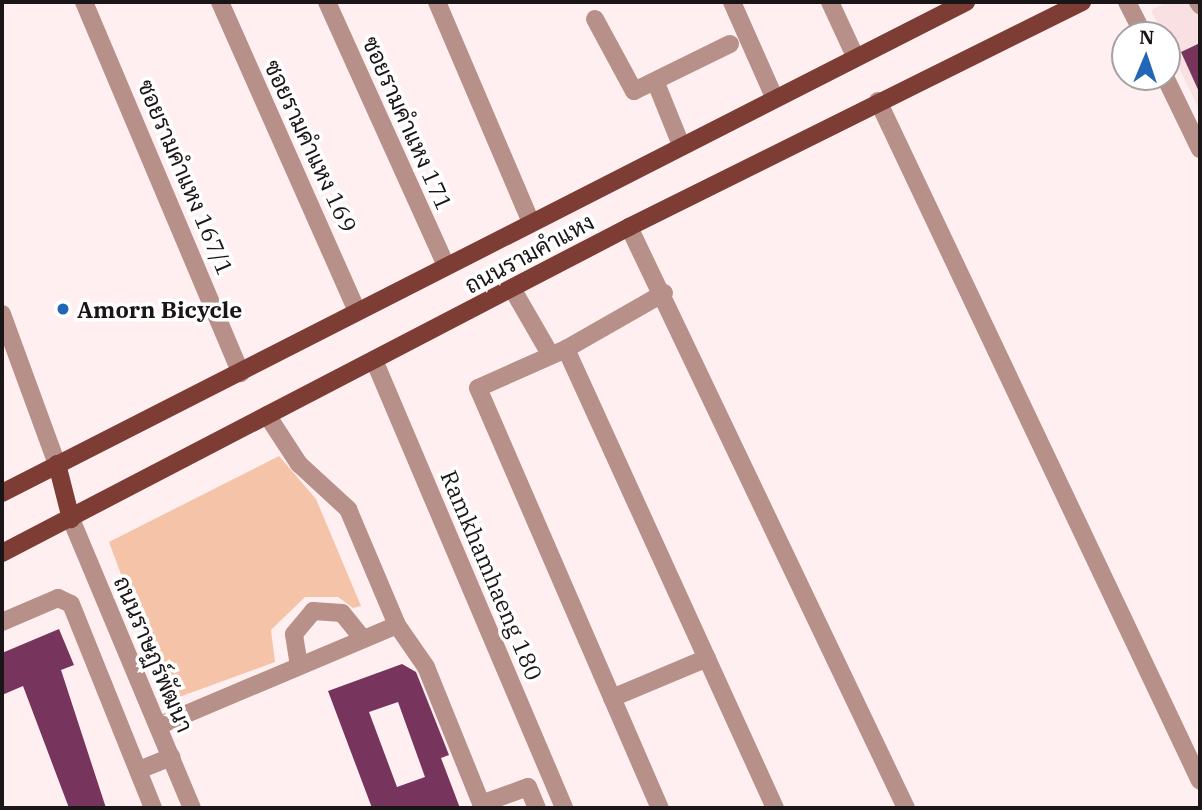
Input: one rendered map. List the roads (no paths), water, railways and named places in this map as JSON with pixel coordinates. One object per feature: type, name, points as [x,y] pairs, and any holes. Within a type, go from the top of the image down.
[{"type":"main road","name":"ถนนรามคำแหง","points":[[2,493],[241,373],[357,310],[774,97],[966,2]]},
{"type":"main road","name":"ถนนรามคำแหง","points":[[2,553],[513,290],[629,227],[1080,2]]},
{"type":"main road","points":[[57,464],[71,519]]},
{"type":"street","name":"ซอยรามคำแหง 167/1","points":[[84,2],[241,373]]},
{"type":"street","name":"ซอยรามคำแหง 169","points":[[220,2],[357,310]]},
{"type":"street","name":"ซอยรามคำแหง 171","points":[[327,2],[446,265]]},
{"type":"street","points":[[437,2],[531,222]]},
{"type":"street","points":[[732,2],[774,97]]},
{"type":"street","points":[[830,2],[855,56]]},
{"type":"street","points":[[1127,2],[1137,21]]},
{"type":"street","points":[[595,19],[627,86],[634,91],[656,83],[730,44]]},
{"type":"street","points":[[656,83],[681,145]]},
{"type":"street","points":[[1172,91],[1200,149]]},
{"type":"street","points":[[878,101],[1200,781]]},
{"type":"street","points":[[629,227],[664,293],[906,808]]},
{"type":"street","points":[[513,290],[558,352],[707,658],[775,808]]},
{"type":"street","points":[[660,808],[478,388],[558,352],[664,293]]},
{"type":"street","points":[[3,319],[57,464]]},
{"type":"street","name":"Ramkhamhaeng 180","points":[[374,360],[564,808]]},
{"type":"street","points":[[267,415],[299,464],[348,509],[397,625],[426,667],[482,806],[528,788],[537,808]]},
{"type":"street","name":"ถนนราษฏร์พัฒนา","points":[[71,519],[192,808]]},
{"type":"street","points":[[2,622],[58,598],[71,604],[153,808]]},
{"type":"street","points":[[299,666],[294,634],[313,611],[342,613],[363,639]]},
{"type":"street","points":[[158,726],[397,625]]},
{"type":"street","points":[[612,698],[707,658]]},
{"type":"street","points":[[139,770],[171,757]]},
{"type":"place","name":"Amorn Bicycle","points":[[63,309]]}]
